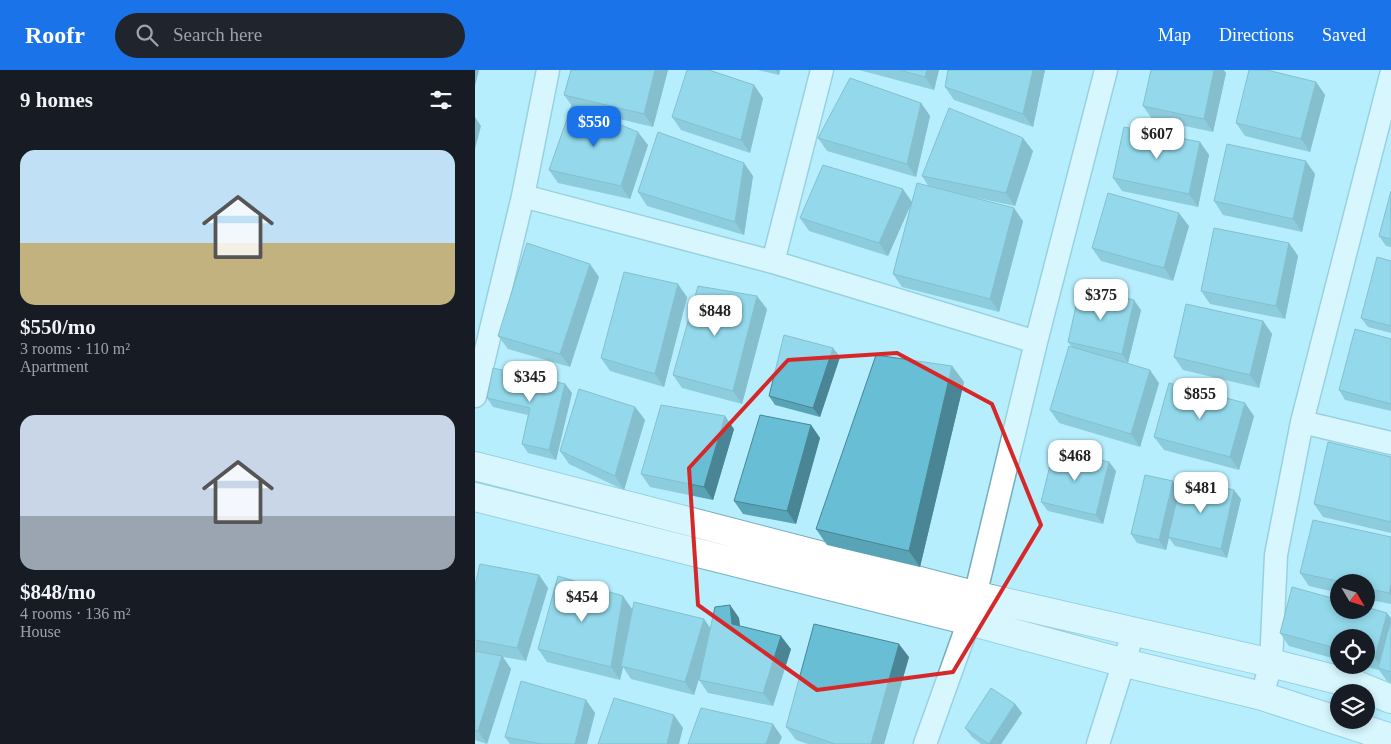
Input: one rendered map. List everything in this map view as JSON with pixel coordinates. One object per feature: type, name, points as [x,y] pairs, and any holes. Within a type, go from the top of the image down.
[{"type":"street","points":[[475,396],[523,196],[548,70]]},
{"type":"street","points":[[773,262],[822,70]]},
{"type":"street","points":[[925,744],[969,621],[1106,70]]},
{"type":"street","points":[[1262,696],[1271,663],[1276,555],[1302,422],[1391,75]]},
{"type":"street","points":[[523,196],[773,262],[1037,342]]},
{"type":"street","points":[[1302,422],[1391,443]]},
{"type":"street","points":[[475,466],[974,595],[1134,630],[1354,684],[1391,699]]},
{"type":"street","points":[[475,497],[969,621],[1125,664],[1262,696],[1391,738]]},
{"type":"street","points":[[1098,744],[1125,664],[1134,630]]},
{"type":"highlighted area","points":[[897,353],[992,404],[1041,525],[953,672],[817,690],[698,605],[689,468],[788,360]]},
{"type":"building","points":[[571,70],[655,70],[644,114],[564,95]]},
{"type":"building","points":[[687,70],[709,70],[754,85],[741,140],[672,117]]},
{"type":"building","points":[[899,70],[927,70],[925,77]]},
{"type":"building","points":[[948,70],[1033,70],[1023,114],[945,87]]},
{"type":"building","points":[[1151,70],[1214,70],[1204,119],[1143,106]]},
{"type":"building","points":[[1249,70],[1267,70],[1316,82],[1301,139],[1236,123]]},
{"type":"building","points":[[850,78],[921,103],[907,164],[818,138]]},
{"type":"building","points":[[572,105],[638,132],[621,186],[549,170]]},
{"type":"building","points":[[949,108],[1023,138],[1006,193],[922,176]]},
{"type":"building","points":[[1124,127],[1200,142],[1189,194],[1113,178]]},
{"type":"building","points":[[658,132],[744,163],[735,222],[638,192]]},
{"type":"building","points":[[1227,144],[1306,161],[1293,219],[1214,201]]},
{"type":"building","points":[[823,165],[903,189],[879,243],[800,218]]},
{"type":"building","points":[[917,183],[1014,208],[990,299],[893,274]]},
{"type":"building","points":[[1391,191],[1391,239],[1379,236]]},
{"type":"building","points":[[1108,193],[1179,213],[1164,268],[1092,248]]},
{"type":"building","points":[[1214,228],[1289,243],[1276,306],[1201,291]]},
{"type":"building","points":[[527,243],[590,264],[560,354],[498,336]]},
{"type":"building","points":[[1377,257],[1391,261],[1391,326],[1361,318]]},
{"type":"building","points":[[624,272],[678,284],[655,374],[601,358]]},
{"type":"building","points":[[698,286],[757,296],[733,391],[673,375]]},
{"type":"building","points":[[1080,288],[1134,300],[1122,354],[1068,342]]},
{"type":"building","points":[[1186,304],[1263,321],[1250,375],[1174,357]]},
{"type":"building","points":[[1355,329],[1391,339],[1391,404],[1339,390]]},
{"type":"building","points":[[784,335],[833,348],[813,408],[769,396]]},
{"type":"building","points":[[1069,346],[1150,370],[1131,434],[1050,410]]},
{"type":"building","points":[[876,355],[952,366],[909,551],[816,529]]},
{"type":"building","points":[[493,368],[565,384],[549,450],[522,444],[530,408],[487,398]]},
{"type":"building","points":[[1169,383],[1245,403],[1230,457],[1154,437]]},
{"type":"building","points":[[579,389],[635,407],[615,476],[560,451]]},
{"type":"building","points":[[661,405],[725,416],[704,487],[641,474]]},
{"type":"building","points":[[760,415],[811,425],[787,511],[734,501]]},
{"type":"building","points":[[1328,442],[1391,457],[1391,522],[1314,504]]},
{"type":"building","points":[[1054,449],[1109,462],[1096,515],[1041,502]]},
{"type":"building","points":[[1145,475],[1173,481],[1159,540],[1131,534]]},
{"type":"building","points":[[1182,478],[1234,490],[1221,549],[1168,537]]},
{"type":"building","points":[[1313,520],[1391,537],[1391,584],[1389,593],[1375,590],[1375,574],[1330,574],[1330,579],[1300,573]]},
{"type":"building","points":[[480,564],[539,575],[517,648],[475,640],[475,585]]},
{"type":"building","points":[[558,576],[623,596],[611,667],[538,649]]},
{"type":"building","points":[[1292,587],[1330,598],[1330,619],[1375,619],[1375,610],[1387,613],[1375,658],[1375,629],[1330,629],[1330,647],[1280,633]]},
{"type":"building","points":[[634,602],[704,619],[685,682],[621,666]]},
{"type":"building","points":[[730,605],[732,624],[781,636],[763,693],[699,680],[715,607]]},
{"type":"building","points":[[1391,620],[1391,672],[1378,668]]},
{"type":"building","points":[[814,624],[899,644],[871,744],[835,744],[786,727]]},
{"type":"building","points":[[475,651],[502,656],[478,731],[475,730]]},
{"type":"building","points":[[521,681],[586,700],[575,744],[542,744],[505,737]]},
{"type":"building","points":[[991,688],[1015,704],[989,744],[965,728]]},
{"type":"building","points":[[614,698],[674,715],[667,744],[598,744]]},
{"type":"building","points":[[701,708],[773,724],[766,744],[688,744]]}]
